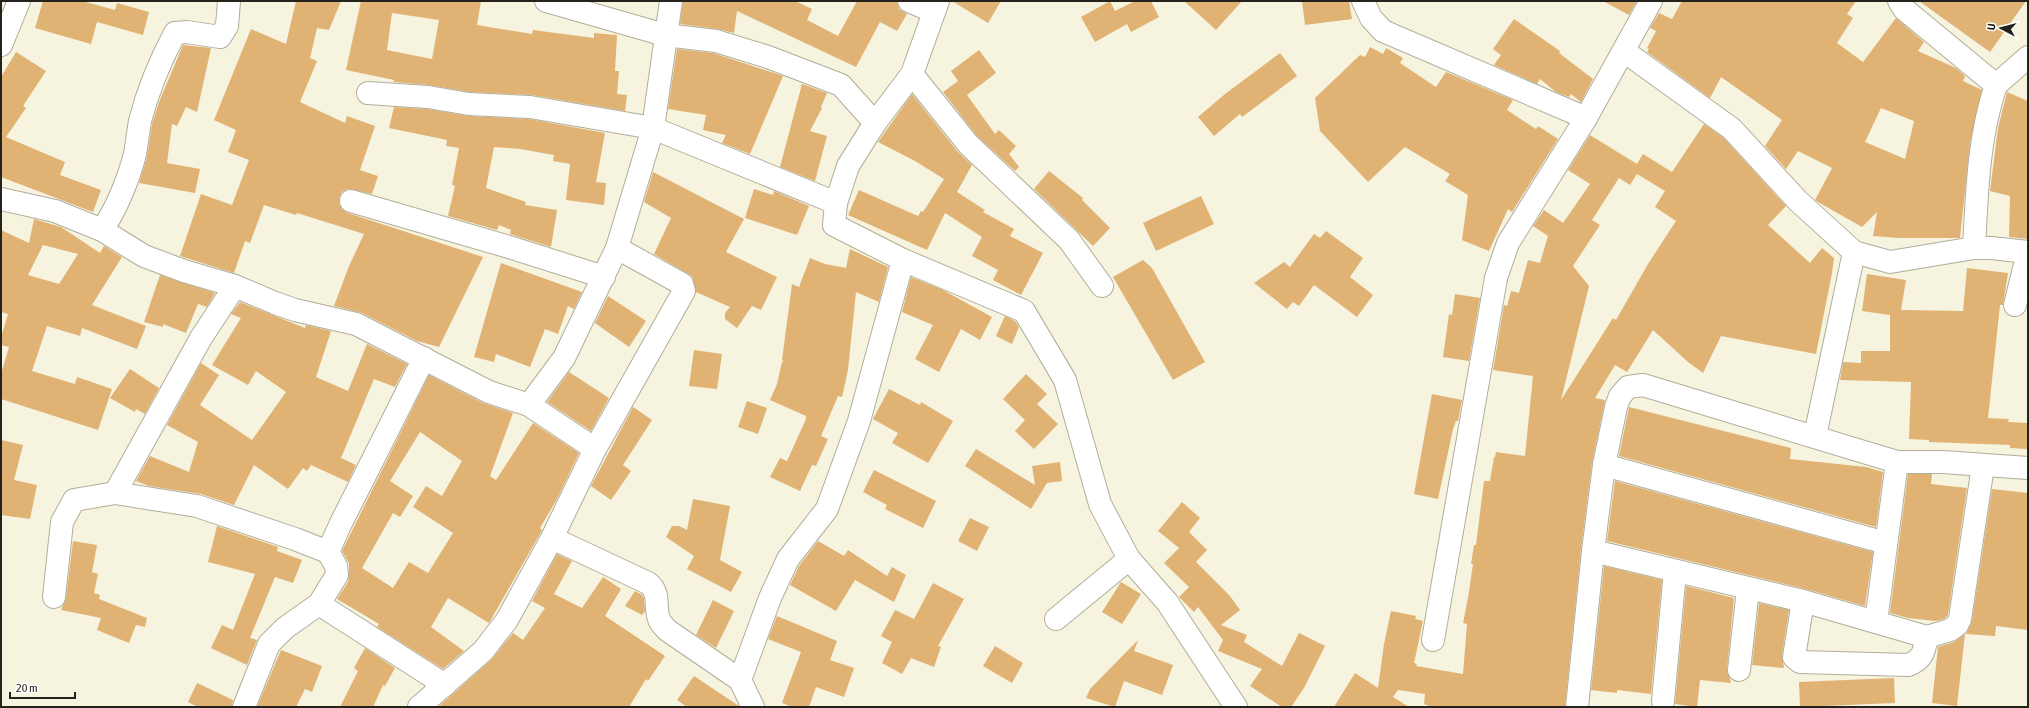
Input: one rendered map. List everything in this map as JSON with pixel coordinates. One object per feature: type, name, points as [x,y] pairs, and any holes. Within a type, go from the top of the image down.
[{"type":"street","points":[[1,45],[19,1]]},
{"type":"street","points":[[102,230],[109,220],[134,155],[140,122],[151,86],[165,52],[175,33],[187,32],[220,37],[227,26],[230,1]]},
{"type":"street","points":[[546,1],[665,35],[716,41],[768,57],[841,85],[875,123]]},
{"type":"street","points":[[530,405],[564,358],[617,248],[653,128],[671,1]]},
{"type":"street","points":[[909,1],[936,6],[912,74],[875,123],[848,166],[836,203],[834,225],[903,260],[1024,311],[1065,380],[1100,504],[1129,559],[1167,602],[1236,707]]},
{"type":"street","points":[[1363,1],[1370,18],[1383,31],[1586,118]]},
{"type":"street","points":[[1433,640],[1496,278],[1508,243],[1586,118],[1651,1]]},
{"type":"street","points":[[1899,1],[1904,9],[1996,85]]},
{"type":"street","points":[[1624,51],[1732,129],[1798,202],[1854,252],[1890,262],[1974,248],[1991,248],[2028,252],[2015,305]]},
{"type":"street","points":[[1974,248],[1983,134],[1987,111],[1996,85],[2028,57]]},
{"type":"street","points":[[912,74],[968,144],[1070,240],[1102,286]]},
{"type":"street","points":[[368,93],[428,97],[469,104],[530,107],[653,128],[836,203]]},
{"type":"street","points":[[1,199],[55,211],[102,230],[144,256],[184,271],[235,286],[275,304],[356,324],[489,392],[530,405],[596,449]]},
{"type":"street","points":[[351,201],[509,247],[604,277]]},
{"type":"street","points":[[319,604],[437,698],[483,651],[507,620],[552,538],[596,449],[684,291],[682,284],[617,248]]},
{"type":"street","points":[[1815,436],[1854,252]]},
{"type":"street","points":[[740,680],[770,598],[788,559],[827,509],[859,421],[903,260]]},
{"type":"street","points":[[115,493],[201,338],[235,286]]},
{"type":"street","points":[[328,552],[340,525],[424,358]]},
{"type":"street","points":[[1577,707],[1593,551],[1604,465],[1616,406],[1620,396],[1628,387],[1643,385],[1897,462],[1943,462],[1982,466],[2028,468]]},
{"type":"street","points":[[1876,622],[1897,462]]},
{"type":"street","points":[[1604,465],[1886,544]]},
{"type":"street","points":[[1593,551],[1803,602],[1927,637],[1950,630],[1957,625],[1960,618],[1982,466]]},
{"type":"street","points":[[54,597],[62,522],[74,500],[115,493],[197,506],[295,539],[328,552],[336,566],[337,575],[319,604],[285,628],[269,644],[244,707]]},
{"type":"street","points":[[552,538],[648,583],[654,588],[656,593],[659,621],[667,630],[740,680],[753,707]]},
{"type":"street","points":[[1056,619],[1129,559]]},
{"type":"street","points":[[1663,701],[1675,571]]},
{"type":"street","points":[[1739,670],[1748,589]]},
{"type":"street","points":[[1803,602],[1794,657],[1800,662],[1908,665],[1915,663],[1923,655],[1927,637]]},
{"type":"building","points":[[43,1],[82,1],[115,10],[117,3],[149,12],[143,35],[97,22],[91,44],[35,28]]},
{"type":"building","points":[[296,1],[341,1],[329,30],[317,28],[310,58],[317,61],[300,102],[345,123],[347,116],[375,126],[360,170],[378,176],[372,194],[348,189],[342,192],[339,198],[339,204],[342,209],[348,213],[483,257],[439,347],[417,341],[362,313],[334,306],[349,266],[364,234],[297,213],[296,215],[264,205],[250,243],[245,241],[234,273],[180,256],[201,194],[232,205],[249,160],[228,152],[236,130],[214,120],[251,29],[286,44]]},
{"type":"building","points":[[361,1],[481,1],[477,25],[532,34],[533,30],[594,38],[594,33],[617,35],[615,71],[619,71],[617,94],[627,95],[625,111],[532,95],[470,92],[429,85],[394,82],[394,80],[346,70]],"holes":[[[392,13],[439,20],[432,59],[387,50]]]},
{"type":"building","points":[[683,1],[795,1],[812,9],[807,20],[838,36],[857,1],[897,1],[899,9],[907,14],[897,31],[880,22],[856,67],[737,11],[734,33],[718,29],[680,24]]},
{"type":"building","points":[[952,1],[1001,1],[988,23]]},
{"type":"building","points":[[1110,1],[1115,11],[1135,1],[1151,1],[1159,17],[1131,32],[1127,24],[1095,42],[1081,17]]},
{"type":"building","points":[[1184,1],[1242,1],[1216,30]]},
{"type":"building","points":[[1302,1],[1349,1],[1352,19],[1305,25]]},
{"type":"building","points":[[1603,1],[1637,1],[1629,15]]},
{"type":"building","points":[[1682,1],[1856,1],[1847,14],[1853,18],[1837,43],[1863,62],[1896,18],[1924,42],[1918,51],[1956,68],[1965,76],[1963,81],[1982,90],[1970,143],[1960,238],[1899,238],[1873,236],[1877,212],[1862,227],[1815,200],[1832,168],[1798,151],[1786,169],[1765,146],[1782,120],[1721,77],[1710,98],[1647,52],[1649,49],[1647,48],[1656,31],[1650,28],[1659,13],[1672,19]],"holes":[[[1881,108],[1914,121],[1905,159],[1865,142]]]},
{"type":"building","points":[[1919,1],[2026,1],[1990,52]]},
{"type":"building","points":[[1514,19],[1560,51],[1559,53],[1593,79],[1581,102],[1571,94],[1569,97],[1556,92],[1540,79],[1537,84],[1494,65],[1501,55],[1493,49]]},
{"type":"building","points":[[183,45],[211,48],[197,112],[186,107],[177,126],[172,124],[167,163],[200,169],[195,193],[139,183],[147,157],[152,124],[159,102]]},
{"type":"building","points":[[1370,47],[1383,54],[1386,48],[1403,58],[1400,63],[1436,87],[1446,72],[1513,100],[1507,110],[1536,129],[1538,126],[1558,139],[1512,212],[1508,209],[1489,251],[1462,240],[1468,195],[1445,181],[1450,174],[1405,147],[1368,182],[1320,131],[1315,98],[1360,55],[1365,57]]},
{"type":"building","points":[[677,49],[713,53],[783,76],[750,154],[722,143],[726,135],[703,130],[706,115],[668,109]]},
{"type":"building","points":[[979,50],[996,73],[967,95],[995,134],[999,130],[1016,146],[1009,154],[1019,167],[1015,171],[977,136],[943,92],[958,81],[951,71]]},
{"type":"building","points":[[16,52],[46,71],[23,106],[26,108],[6,137],[65,162],[60,175],[101,190],[93,212],[1,177],[1,77]]},
{"type":"building","points":[[1280,53],[1297,76],[1242,117],[1240,114],[1214,136],[1198,117],[1225,94]]},
{"type":"building","points":[[802,84],[827,93],[821,107],[822,108],[810,131],[827,136],[815,181],[780,167]]},
{"type":"building","points":[[2007,92],[2028,101],[2028,239],[2009,237],[2010,196],[1990,191],[1998,128]]},
{"type":"building","points":[[912,94],[958,152],[972,165],[957,192],[985,210],[983,212],[1014,229],[1010,236],[1043,253],[1021,295],[993,280],[998,270],[972,256],[982,237],[945,213],[927,250],[848,215],[859,190],[918,216],[921,211],[923,212],[944,179],[915,161],[878,142]]},
{"type":"building","points":[[394,107],[427,109],[468,116],[529,119],[605,133],[596,182],[606,183],[604,205],[566,200],[570,164],[553,161],[554,155],[520,149],[494,147],[486,188],[526,202],[525,205],[557,210],[551,247],[510,234],[511,230],[499,225],[497,230],[448,216],[455,186],[452,185],[459,148],[446,146],[447,140],[389,128]]},
{"type":"building","points":[[1704,124],[1724,138],[1786,206],[1768,225],[1810,263],[1822,248],[1834,258],[1816,354],[1721,336],[1703,373],[1688,362],[1653,330],[1627,372],[1615,365],[1595,398],[1605,400],[1592,463],[1581,549],[1565,707],[1432,707],[1424,704],[1425,694],[1398,690],[1393,697],[1409,707],[1334,707],[1355,673],[1378,688],[1384,644],[1391,611],[1416,616],[1415,619],[1423,621],[1414,663],[1417,664],[1416,666],[1463,674],[1467,624],[1463,623],[1473,564],[1471,564],[1474,545],[1476,545],[1484,481],[1490,481],[1496,452],[1525,456],[1533,376],[1493,370],[1504,305],[1507,306],[1511,291],[1519,293],[1528,260],[1540,263],[1548,236],[1533,226],[1544,210],[1563,223],[1590,184],[1568,170],[1590,135],[1637,164],[1643,154],[1672,172]],"holes":[[[1637,174],[1665,191],[1655,207],[1676,221],[1648,264],[1616,320],[1613,318],[1561,400],[1589,286],[1573,266],[1600,225],[1592,220],[1619,178],[1630,185]]]},
{"type":"building","points":[[1049,171],[1083,198],[1082,200],[1110,228],[1093,246],[1034,189]]},
{"type":"building","points":[[653,172],[744,219],[726,252],[777,277],[761,310],[752,306],[737,328],[725,319],[725,313],[730,307],[696,292],[692,276],[654,254],[671,218],[644,202]]},
{"type":"building","points":[[754,189],[773,195],[774,191],[809,206],[797,235],[745,218]]},
{"type":"building","points":[[1201,196],[1214,224],[1156,251],[1143,223]]},
{"type":"building","points":[[34,219],[61,227],[100,253],[104,246],[122,257],[92,305],[146,326],[137,349],[82,328],[80,336],[47,326],[32,371],[75,384],[77,377],[112,389],[98,430],[1,399],[1,374],[9,347],[1,345],[1,337],[8,314],[1,312],[1,230],[29,243]],"holes":[[[43,245],[78,254],[59,284],[28,275]]]},
{"type":"building","points":[[1326,231],[1363,258],[1350,277],[1373,295],[1357,317],[1314,285],[1299,306],[1293,302],[1287,309],[1254,283],[1284,262],[1290,267],[1314,234],[1320,238]]},
{"type":"building","points":[[850,249],[888,267],[879,302],[856,292],[848,370],[842,397],[838,396],[821,436],[828,439],[816,466],[812,465],[800,491],[770,477],[780,458],[787,461],[806,419],[806,416],[770,400],[777,384],[782,362],[784,362],[782,360],[792,284],[799,287],[810,258],[825,264],[846,268]]},
{"type":"building","points":[[1143,260],[1152,268],[1205,362],[1173,380],[1113,277]]},
{"type":"building","points":[[501,263],[582,292],[574,309],[568,306],[558,334],[545,329],[530,367],[496,354],[494,362],[474,357]]},
{"type":"building","points":[[1967,268],[2008,273],[2003,305],[2000,305],[1988,418],[2009,419],[2008,422],[2028,423],[2027,449],[2010,448],[2010,445],[1929,442],[1929,440],[1909,439],[1911,382],[1840,380],[1843,362],[1861,363],[1861,351],[1890,351],[1890,315],[1862,311],[1867,274],[1906,280],[1901,310],[1963,311]]},
{"type":"building","points":[[160,275],[215,293],[207,307],[198,304],[186,333],[163,324],[163,327],[144,322]]},
{"type":"building","points":[[911,277],[941,289],[992,317],[980,340],[961,329],[939,372],[915,359],[933,325],[902,312]]},
{"type":"building","points":[[1455,294],[1480,298],[1469,361],[1443,357],[1449,314],[1452,315]]},
{"type":"building","points":[[608,296],[646,321],[629,347],[595,323]]},
{"type":"building","points":[[240,302],[305,328],[306,325],[331,331],[316,377],[348,391],[367,344],[407,364],[395,387],[374,379],[341,458],[356,465],[348,482],[311,465],[307,471],[303,468],[288,489],[254,465],[234,505],[201,494],[149,486],[136,481],[150,456],[189,472],[198,442],[167,425],[201,363],[219,375],[200,405],[252,440],[286,392],[256,371],[248,385],[212,365],[241,318],[231,314]]},
{"type":"building","points":[[1005,316],[1015,321],[1019,327],[1012,344],[996,336]]},
{"type":"building","points":[[694,350],[722,354],[717,389],[689,386]]},
{"type":"building","points":[[130,369],[159,388],[145,414],[136,409],[135,412],[110,398]]},
{"type":"building","points":[[569,372],[609,398],[591,431],[547,402]]},
{"type":"building","points":[[1026,374],[1047,394],[1037,404],[1058,424],[1034,449],[1015,431],[1025,420],[1003,399]]},
{"type":"building","points":[[429,375],[483,403],[513,413],[490,476],[496,480],[533,423],[579,453],[557,499],[540,528],[542,530],[541,532],[489,623],[448,598],[431,627],[464,651],[443,669],[377,627],[379,624],[337,599],[348,582],[349,574],[349,563],[342,551]],"holes":[[[420,432],[462,461],[442,496],[426,486],[413,507],[453,533],[428,573],[409,562],[393,588],[362,568],[393,513],[400,517],[413,496],[390,481]]]},
{"type":"building","points":[[889,389],[920,405],[921,402],[953,421],[928,463],[892,443],[898,433],[873,419]]},
{"type":"building","points":[[1432,394],[1462,400],[1458,421],[1456,421],[1453,429],[1438,499],[1414,494]]},
{"type":"building","points":[[747,401],[767,408],[758,434],[738,427]]},
{"type":"building","points":[[633,407],[652,420],[623,465],[631,471],[611,500],[591,486]]},
{"type":"building","points":[[1629,407],[1791,448],[1790,459],[1866,467],[1883,472],[1876,527],[1619,456]]},
{"type":"building","points":[[1,440],[23,445],[14,480],[37,485],[30,519],[1,515]]},
{"type":"building","points":[[976,449],[1035,485],[1032,466],[1060,462],[1062,481],[1047,483],[1031,509],[965,466]]},
{"type":"building","points":[[874,470],[936,501],[923,528],[885,509],[887,505],[863,492]]},
{"type":"building","points":[[1908,474],[1932,474],[1931,484],[1967,488],[1948,615],[1944,619],[1935,621],[1908,618],[1890,613]]},
{"type":"building","points":[[1615,481],[1873,552],[1865,606],[1806,589],[1607,541]]},
{"type":"building","points":[[1992,489],[2028,493],[2028,630],[1996,626],[1995,636],[1966,634],[1972,621]]},
{"type":"building","points":[[693,499],[730,506],[720,560],[742,572],[731,592],[687,569],[694,556],[666,537],[672,526],[679,526],[687,530]]},
{"type":"building","points":[[1182,502],[1200,518],[1189,532],[1207,550],[1196,562],[1230,596],[1240,610],[1221,625],[1247,635],[1244,642],[1282,666],[1299,633],[1325,646],[1304,688],[1291,707],[1282,707],[1250,686],[1262,669],[1218,651],[1223,640],[1198,607],[1194,612],[1179,597],[1189,587],[1164,563],[1179,548],[1158,531]]},
{"type":"building","points":[[970,518],[989,527],[977,551],[958,541]]},
{"type":"building","points":[[217,526],[278,547],[277,551],[302,560],[293,583],[275,577],[250,638],[257,640],[247,665],[211,648],[222,625],[233,630],[255,574],[208,562]]},
{"type":"building","points":[[73,541],[97,545],[92,572],[98,574],[94,593],[100,595],[99,599],[147,618],[145,627],[136,625],[129,643],[97,630],[101,618],[61,610],[66,598]]},
{"type":"building","points":[[818,541],[844,556],[848,550],[887,576],[892,567],[906,575],[894,602],[855,580],[836,611],[790,585],[799,566]]},
{"type":"building","points":[[557,554],[572,561],[554,594],[582,608],[603,577],[621,589],[605,616],[665,656],[648,681],[646,679],[629,707],[438,707],[491,660],[513,633],[523,640],[545,608],[532,601]]},
{"type":"building","points":[[1604,566],[1662,580],[1651,694],[1617,690],[1617,693],[1591,690]]},
{"type":"building","points":[[1121,582],[1141,594],[1122,624],[1102,612]]},
{"type":"building","points":[[933,583],[964,599],[938,646],[941,647],[934,667],[911,658],[902,674],[882,663],[892,642],[881,636],[895,610],[914,619]]},
{"type":"building","points":[[1686,586],[1734,598],[1727,669],[1731,683],[1700,680],[1697,707],[1675,704]]},
{"type":"building","points":[[635,591],[644,598],[645,611],[642,615],[625,606]]},
{"type":"building","points":[[713,600],[734,611],[716,648],[696,635]]},
{"type":"building","points":[[1759,603],[1789,610],[1782,655],[1784,668],[1752,665]]},
{"type":"building","points":[[777,616],[837,641],[830,660],[854,668],[844,697],[816,687],[809,707],[792,707],[782,703],[801,652],[768,639]]},
{"type":"building","points":[[1965,634],[1957,706],[1932,703],[1938,647],[1954,642]]},
{"type":"building","points":[[1138,640],[1134,651],[1173,665],[1162,695],[1124,681],[1115,707],[1086,698],[1090,689]]},
{"type":"building","points":[[995,646],[1023,663],[1012,683],[983,666]]},
{"type":"building","points":[[365,648],[395,668],[385,686],[383,685],[373,707],[340,707],[358,671],[354,668]]},
{"type":"building","points":[[281,650],[322,666],[312,692],[305,689],[296,707],[257,707]]},
{"type":"building","points":[[694,676],[739,707],[687,707],[677,700]]},
{"type":"building","points":[[1894,678],[1895,703],[1800,707],[1799,682]]},
{"type":"building","points":[[197,683],[233,700],[232,707],[198,707],[188,702]]}]
